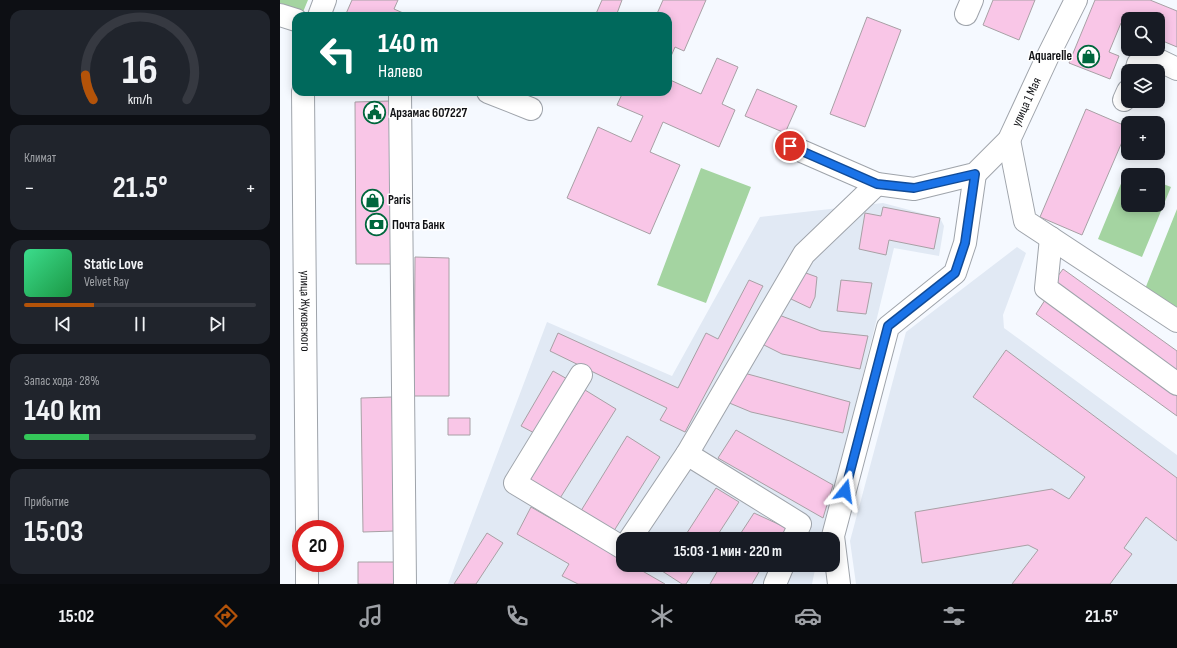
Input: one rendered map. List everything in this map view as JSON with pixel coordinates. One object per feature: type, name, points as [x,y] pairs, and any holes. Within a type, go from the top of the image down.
[{"type":"street","points":[[320,12],[325,0]]},
{"type":"street","name":"улица 1 Мая","points":[[1009,140],[1076,0]]},
{"type":"street","points":[[280,15],[292,19]]},
{"type":"street","points":[[1138,64],[1152,57],[1177,69]]},
{"type":"street","name":"улица Жуковского","points":[[303,96],[306,520]]},
{"type":"street","points":[[400,96],[405,584]]},
{"type":"street","points":[[498,96],[531,110]]},
{"type":"street","points":[[790,146],[877,184],[914,188],[975,174],[1009,140]]},
{"type":"street","points":[[1009,140],[1025,221],[1177,321]]},
{"type":"street","points":[[839,584],[833,536],[888,326],[955,273],[965,243],[975,174]]},
{"type":"street","points":[[635,532],[687,454],[804,254],[877,184]]},
{"type":"street","points":[[1051,238],[1046,288],[1177,384]]},
{"type":"street","points":[[582,375],[515,483],[616,544]]},
{"type":"street","points":[[687,454],[800,524],[796,532]]},
{"type":"street","points":[[307,572],[307,584]]},
{"type":"street","points":[[775,584],[780,572]]},
{"type":"shaded area","points":[[883,203],[940,218],[944,226],[939,256],[894,248],[825,532],[616,532],[616,572],[815,572],[812,584],[448,584],[547,322],[672,376],[760,217]]},
{"type":"shaded area","points":[[1017,247],[1026,253],[1003,315],[1004,328],[1177,455],[1177,584],[856,584],[850,541],[906,332]]},
{"type":"green space","points":[[280,0],[308,0],[303,12],[280,3]]},
{"type":"green space","points":[[701,168],[751,187],[706,303],[657,285]]},
{"type":"green space","points":[[1121,183],[1121,212],[1161,212],[1142,257],[1098,239]]},
{"type":"green space","points":[[1165,185],[1171,187],[1165,201]]},
{"type":"green space","points":[[1177,209],[1177,316],[1143,294]]},
{"type":"building","points":[[352,0],[398,0],[394,9],[401,12],[347,12]]},
{"type":"building","points":[[602,0],[622,0],[618,12],[597,12]]},
{"type":"building","points":[[663,0],[706,0],[684,51],[675,47],[672,54],[672,12],[658,12]]},
{"type":"building","points":[[993,0],[1035,0],[1019,40],[983,25]]},
{"type":"building","points":[[1095,0],[1150,0],[1177,11],[1177,47],[1165,42],[1165,12],[1121,12],[1121,23],[1109,52],[1119,56],[1110,79],[1069,63]]},
{"type":"building","points":[[867,17],[901,30],[865,127],[830,114]]},
{"type":"building","points":[[717,58],[738,67],[722,104],[735,110],[719,147],[663,122],[650,152],[680,165],[650,234],[567,198],[598,127],[631,142],[643,116],[617,105],[621,96],[672,96],[672,81],[701,94]]},
{"type":"building","points":[[757,89],[797,106],[785,133],[745,116]]},
{"type":"building","points":[[390,101],[391,264],[356,264],[355,102]]},
{"type":"building","points":[[1086,109],[1121,124],[1121,144],[1082,235],[1040,217]]},
{"type":"building","points":[[883,207],[940,218],[934,249],[889,240],[886,255],[859,249],[865,213],[881,216]]},
{"type":"building","points":[[415,257],[449,258],[449,396],[414,396]]},
{"type":"building","points":[[1063,269],[1177,351],[1177,373],[1052,284]]},
{"type":"building","points":[[803,272],[817,277],[815,297],[810,308],[791,299]]},
{"type":"building","points":[[749,280],[763,286],[685,432],[660,420],[667,408],[550,351],[558,333],[678,388],[706,333],[718,339]]},
{"type":"building","points":[[841,280],[872,283],[866,314],[837,311]]},
{"type":"building","points":[[1045,300],[1177,396],[1177,416],[1036,314]]},
{"type":"building","points":[[779,315],[821,331],[868,336],[860,369],[782,354],[762,344]]},
{"type":"building","points":[[1006,350],[1177,478],[1177,541],[1146,517],[1124,548],[1132,554],[1110,584],[1012,584],[1038,550],[1028,545],[922,563],[915,512],[1052,489],[1069,499],[1085,477],[973,397]]},
{"type":"building","points":[[553,371],[569,380],[538,435],[521,426]]},
{"type":"building","points":[[744,373],[850,402],[843,433],[751,412],[727,402]]},
{"type":"building","points":[[585,390],[616,409],[557,503],[527,484]]},
{"type":"building","points":[[392,397],[395,531],[363,532],[361,398]]},
{"type":"building","points":[[448,418],[470,418],[470,435],[448,435]]},
{"type":"building","points":[[736,430],[833,485],[823,518],[718,458]]},
{"type":"building","points":[[627,436],[660,457],[612,534],[579,514]]},
{"type":"building","points":[[716,488],[739,502],[720,532],[688,532]]},
{"type":"building","points":[[531,507],[616,556],[616,572],[644,572],[665,584],[578,584],[562,576],[569,564],[517,534]]},
{"type":"building","points":[[754,513],[791,530],[790,532],[742,532]]},
{"type":"building","points":[[487,533],[503,543],[476,584],[454,584]]},
{"type":"building","points":[[358,562],[400,562],[400,584],[358,584]]},
{"type":"building","points":[[664,572],[694,572],[686,584],[682,584]]},
{"type":"building","points":[[717,572],[759,572],[752,584],[710,584]]},
{"type":"place","name":"Aquarelle","points":[[1088,56]]},
{"type":"place","name":"Арзамас 607227","points":[[374,113]]},
{"type":"place","name":"Paris","points":[[372,200]]},
{"type":"place","name":"Почта Банк","points":[[377,225]]},
{"type":"route","points":[[790,146],[877,184],[914,188],[975,174],[965,243],[955,273],[888,326],[845,491]]}]
